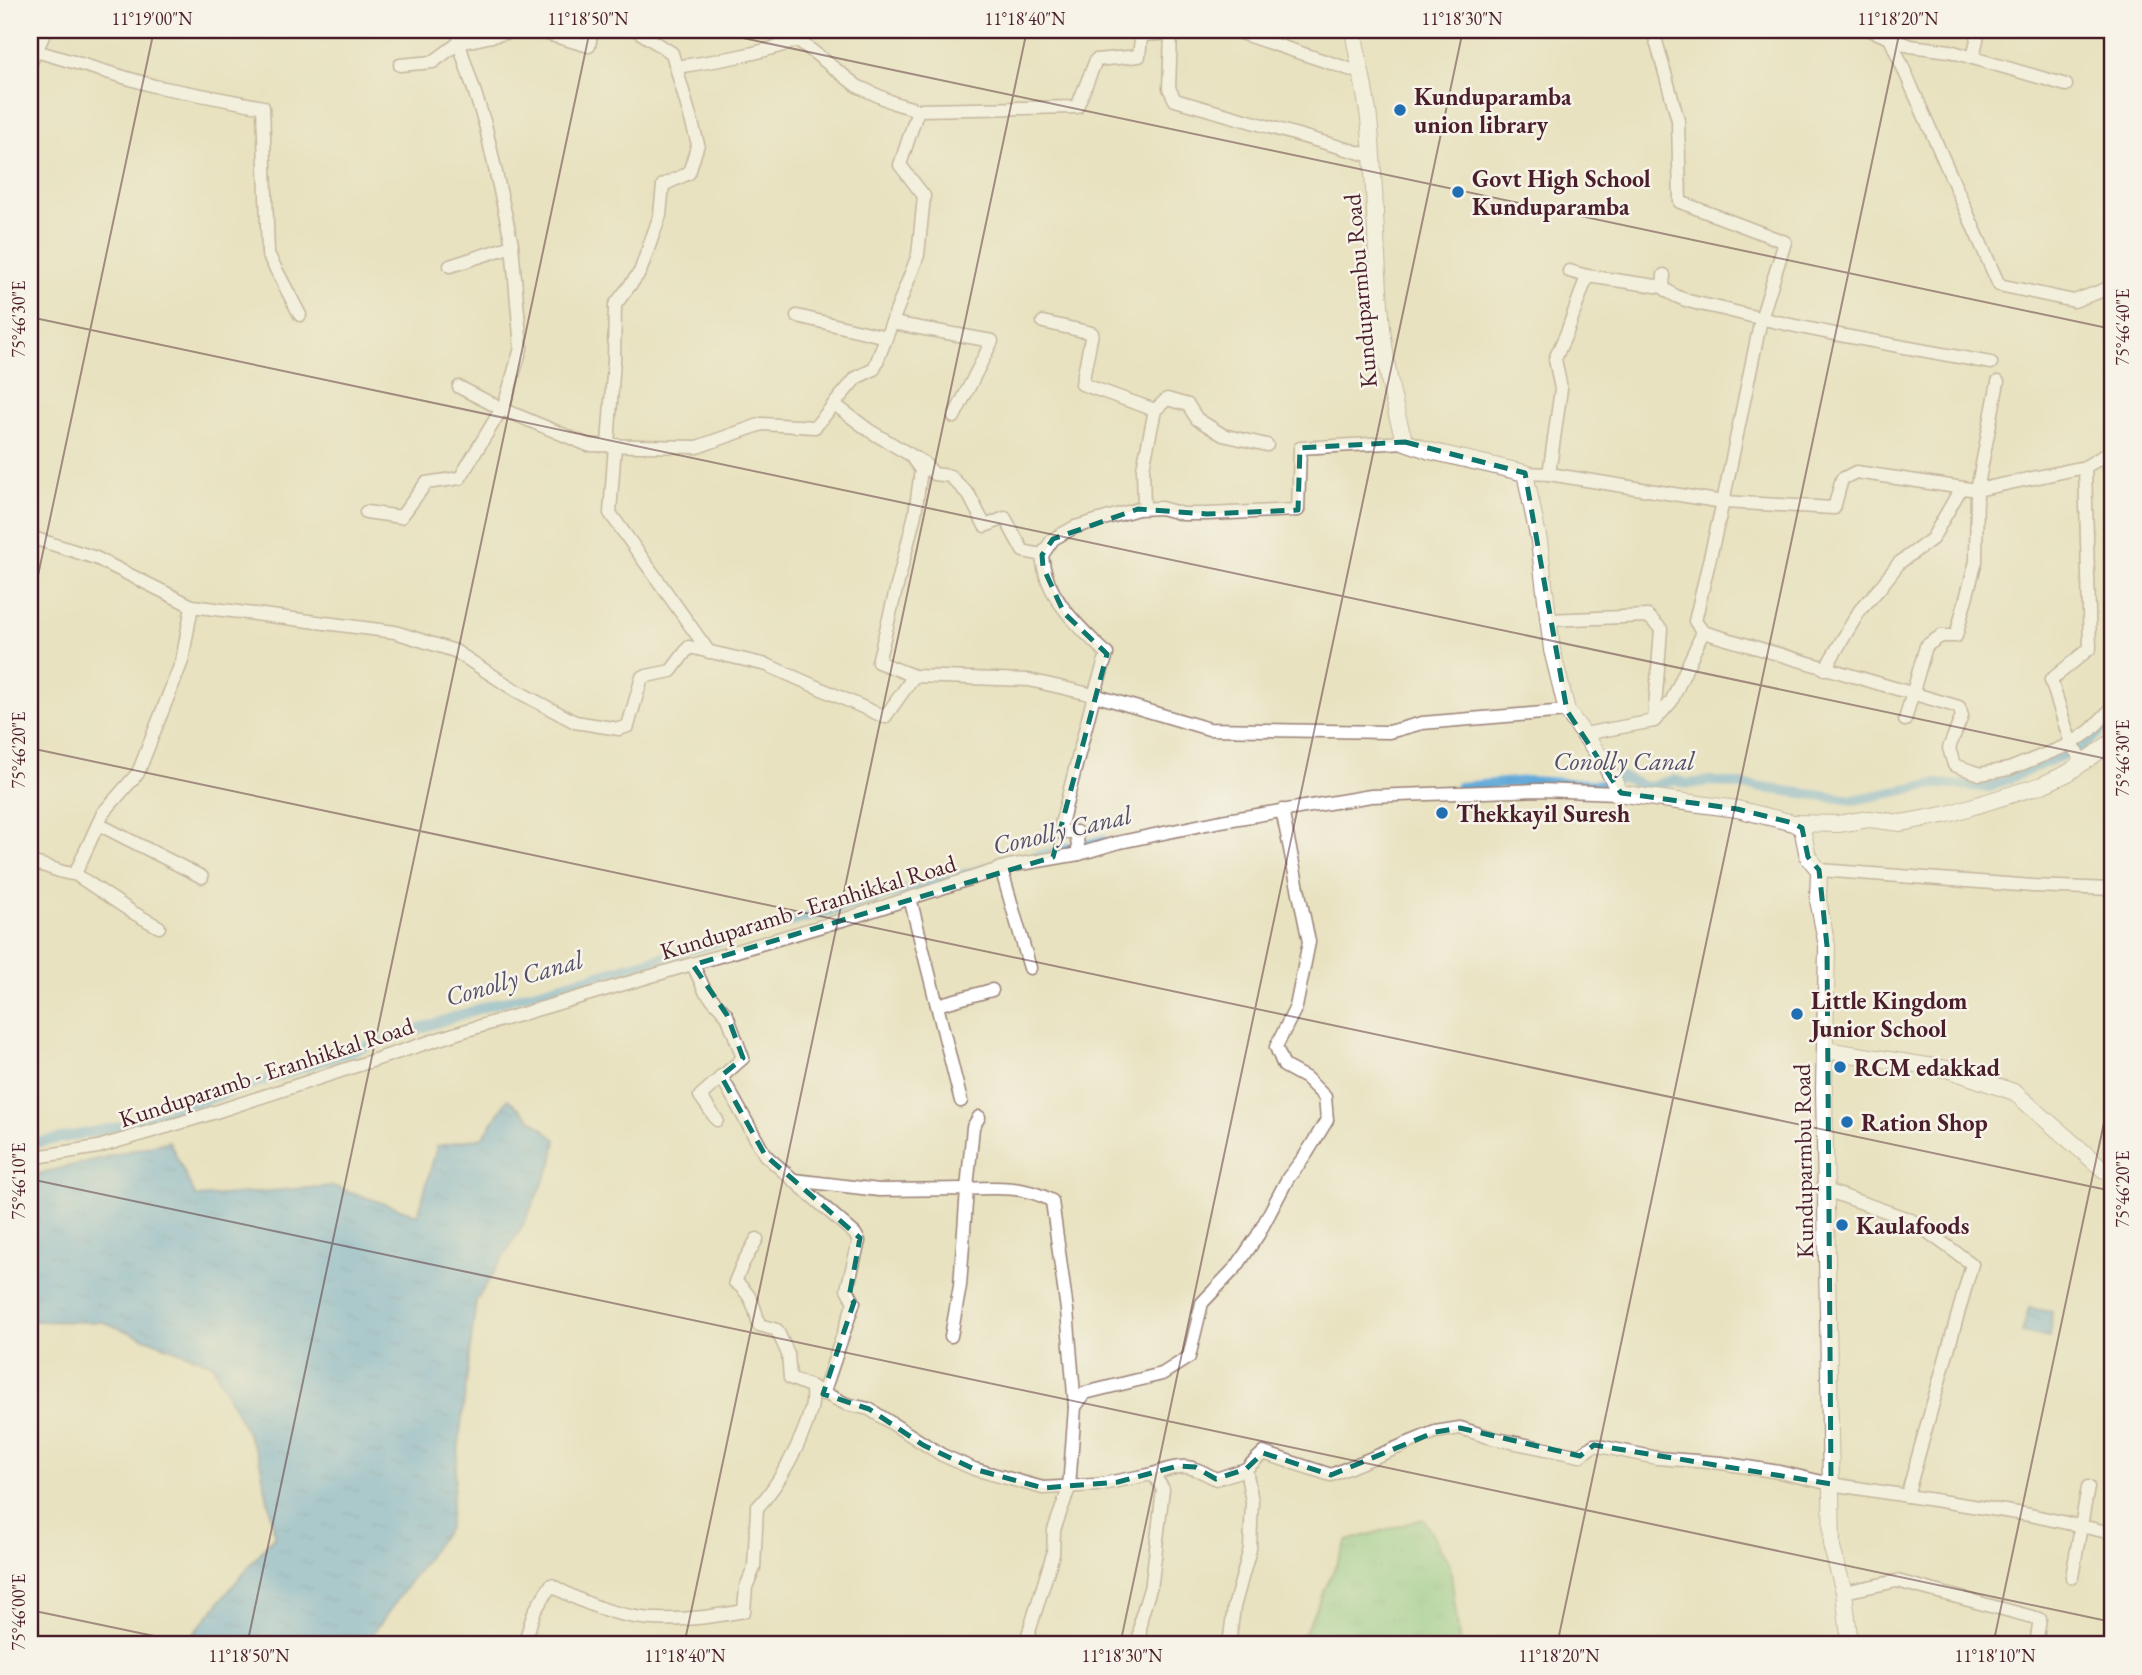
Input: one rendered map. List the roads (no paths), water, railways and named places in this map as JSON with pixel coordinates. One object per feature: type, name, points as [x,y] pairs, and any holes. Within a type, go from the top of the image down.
[{"type":"main road","name":"Kunduparmbu Road","points":[[1353,30],[1369,119],[1386,362],[1398,423],[1405,442]]},
{"type":"main road","points":[[1405,442],[1430,451],[1525,473],[1539,541],[1547,620],[1567,711],[1598,753],[1614,784],[1793,822],[1838,824],[1869,819],[1900,823],[1948,814],[2042,785],[2068,773],[2112,742]]},
{"type":"main road","name":"Kunduparmbu Road","points":[[1793,822],[1802,828],[1808,857],[1819,870],[1818,900],[1827,946],[1826,1191],[1832,1548],[1844,1592],[1850,1645]]},
{"type":"main road","points":[[1825,1050],[1947,1069],[2014,1092],[2104,1170],[2112,1172]]},
{"type":"street","points":[[30,64],[47,30]]},
{"type":"street","points":[[400,65],[433,62],[459,38],[520,30]]},
{"type":"street","points":[[534,30],[589,46],[592,30]]},
{"type":"street","points":[[636,30],[672,54],[698,144],[689,173],[663,185],[660,215],[640,272],[615,305],[610,513],[709,652]]},
{"type":"street","points":[[676,67],[723,60],[801,35],[857,86],[894,103],[918,110],[1077,107],[1096,60],[1139,56],[1142,32],[1231,30],[1361,73]]},
{"type":"street","points":[[1653,30],[1678,120],[1680,202],[1785,242],[1761,319],[1695,621],[1703,632],[1959,707],[1962,716],[1949,748],[1954,765],[1980,774],[2009,769],[2071,744],[2091,730],[2112,708]]},
{"type":"street","points":[[1870,30],[1910,46],[1950,51],[2066,85]]},
{"type":"street","points":[[1973,58],[1979,30]]},
{"type":"street","points":[[1171,33],[1169,88],[1175,100],[1371,156]]},
{"type":"street","points":[[366,512],[401,517],[426,483],[460,478],[502,409],[521,348],[512,246],[485,124],[459,38]]},
{"type":"street","points":[[1890,38],[1999,285],[2074,301],[2112,287]]},
{"type":"street","points":[[36,51],[154,86],[263,107],[268,254],[300,316]]},
{"type":"street","points":[[459,387],[502,409],[588,445],[697,447],[762,424],[814,427],[856,377],[874,369],[918,255],[924,196],[900,165],[918,110]]},
{"type":"street","points":[[450,266],[512,246]]},
{"type":"street","points":[[1569,271],[1664,281],[1671,294],[1689,301],[1761,319],[1991,363]]},
{"type":"street","points":[[1549,474],[1561,390],[1555,359],[1587,275]]},
{"type":"street","points":[[797,316],[886,337]]},
{"type":"street","points":[[1043,322],[1092,333],[1082,384],[1155,410]]},
{"type":"street","points":[[892,323],[992,341],[954,417]]},
{"type":"street","points":[[1905,720],[1926,646],[1941,636],[1956,636],[1976,561],[1977,490],[1998,382]]},
{"type":"street","points":[[1144,508],[1143,468],[1155,410],[1167,399],[1188,405],[1198,419],[1223,435],[1267,445]]},
{"type":"street","points":[[834,404],[870,431],[924,463],[934,474],[950,477],[970,495],[985,526],[1005,518],[1023,551],[1042,555]]},
{"type":"street","points":[[1079,853],[1076,832],[1059,832],[1107,654],[1064,613],[1043,567],[1042,555],[1053,539],[1075,527],[1144,508],[1161,508],[1183,514],[1298,510],[1300,448],[1405,442]]},
{"type":"street","points":[[1525,473],[1549,474],[1723,502],[1834,508],[1842,479],[1856,472],[1977,490],[2085,467],[2112,451]]},
{"type":"street","points":[[911,456],[921,470],[915,513],[878,662],[914,676],[1029,680],[1094,695],[1209,729],[1389,732],[1422,723],[1567,711]]},
{"type":"street","points":[[2084,763],[2071,744],[2051,680],[2090,648],[2085,467]]},
{"type":"street","points":[[1825,669],[1860,610],[1899,562],[1931,539],[1961,488]]},
{"type":"street","points":[[30,537],[96,558],[192,606],[395,632],[455,651],[515,690],[575,722],[619,729],[628,726],[642,677],[671,671],[689,647],[767,665],[885,717],[914,676]]},
{"type":"street","points":[[75,874],[103,813],[138,774],[182,661],[192,606]]},
{"type":"street","points":[[1547,620],[1648,616],[1661,629],[1654,721]]},
{"type":"street","points":[[1584,734],[1654,721],[1671,702],[1703,632]]},
{"type":"street","name":"Kunduparamb - Eranhikkal Road","points":[[30,1158],[124,1140],[457,1033],[693,965],[1001,868],[1152,835],[1371,796],[1540,790],[1614,784]]},
{"type":"street","points":[[1075,1407],[1085,1393],[1162,1374],[1189,1357],[1202,1303],[1237,1266],[1263,1226],[1288,1178],[1327,1120],[1325,1097],[1306,1078],[1284,1066],[1276,1047],[1296,1007],[1308,942],[1282,810]]},
{"type":"street","points":[[98,824],[202,877]]},
{"type":"street","points":[[30,863],[66,874],[75,874],[159,926]]},
{"type":"street","points":[[1001,868],[1030,968]]},
{"type":"street","points":[[1819,870],[2033,886],[2112,889]]},
{"type":"street","points":[[910,898],[961,1101]]},
{"type":"street","points":[[693,965],[705,991],[727,1015],[743,1058],[700,1096],[717,1120]]},
{"type":"street","points":[[937,1005],[992,990]]},
{"type":"street","points":[[524,1645],[534,1612],[551,1585],[600,1609],[637,1619],[688,1619],[744,1611],[746,1587],[754,1568],[757,1508],[768,1496],[798,1443],[854,1302],[847,1289],[859,1241],[855,1234],[765,1155],[721,1076]]},
{"type":"street","points":[[951,1336],[960,1286],[973,1127],[979,1117]]},
{"type":"street","points":[[792,1180],[879,1190],[996,1187],[1042,1195],[1052,1201],[1067,1310],[1075,1407],[1069,1488],[1054,1530],[1054,1554],[1026,1645]]},
{"type":"street","points":[[1826,1191],[1911,1220],[1972,1264],[1907,1496]]},
{"type":"street","points":[[757,1239],[735,1282],[754,1303],[760,1325],[778,1330],[788,1354],[790,1378],[846,1404],[869,1409],[923,1445],[974,1469],[1043,1488],[1118,1482],[1178,1466],[1195,1467],[1216,1479],[1246,1469],[1263,1453],[1331,1475],[1435,1432],[1460,1428],[1492,1438],[1580,1456],[1594,1446],[1657,1458],[1721,1463],[1831,1484],[2030,1515],[2112,1533]]},
{"type":"street","points":[[1229,1645],[1234,1607],[1250,1549],[1252,1501],[1246,1469]]},
{"type":"street","points":[[1139,1645],[1141,1618],[1156,1557],[1163,1489],[1153,1474]]},
{"type":"street","points":[[2072,1577],[2088,1487]]},
{"type":"street","points":[[1844,1592],[1897,1581],[2040,1619],[2036,1644]]},
{"type":"water","points":[[508,1099],[556,1140],[552,1164],[522,1227],[476,1301],[449,1527],[365,1645],[184,1645],[275,1535],[259,1457],[212,1364],[103,1322],[30,1321],[30,1176],[169,1141],[196,1197],[333,1186],[418,1215],[437,1146],[483,1137]]},
{"type":"water","points":[[2029,1308],[2052,1312],[2049,1338],[2022,1332]]},
{"type":"waterway","name":"Conolly Canal","points":[[1460,787],[1527,781],[1609,785],[1620,776],[1646,787],[1674,780],[1688,784],[1710,781],[1853,800],[1935,784],[1990,787],[2083,746],[2112,721]]},
{"type":"waterway","name":"Conolly Canal","points":[[1035,856],[1103,841]]},
{"type":"waterway","name":"Conolly Canal","points":[[30,1144],[134,1124],[490,1005],[987,868]]},
{"type":"place","name":"Kunduparamba union library","points":[[1400,110]]},
{"type":"place","name":"Govt High School Kunduparamba","points":[[1458,192]]},
{"type":"place","name":"Thekkayil Suresh","points":[[1442,813]]},
{"type":"place","name":"Little Kingdom Junior School","points":[[1797,1014]]},
{"type":"place","name":"RCM edakkad","points":[[1840,1067]]},
{"type":"place","name":"Ration Shop","points":[[1847,1122]]},
{"type":"place","name":"Kaulafoods","points":[[1842,1225]]}]
